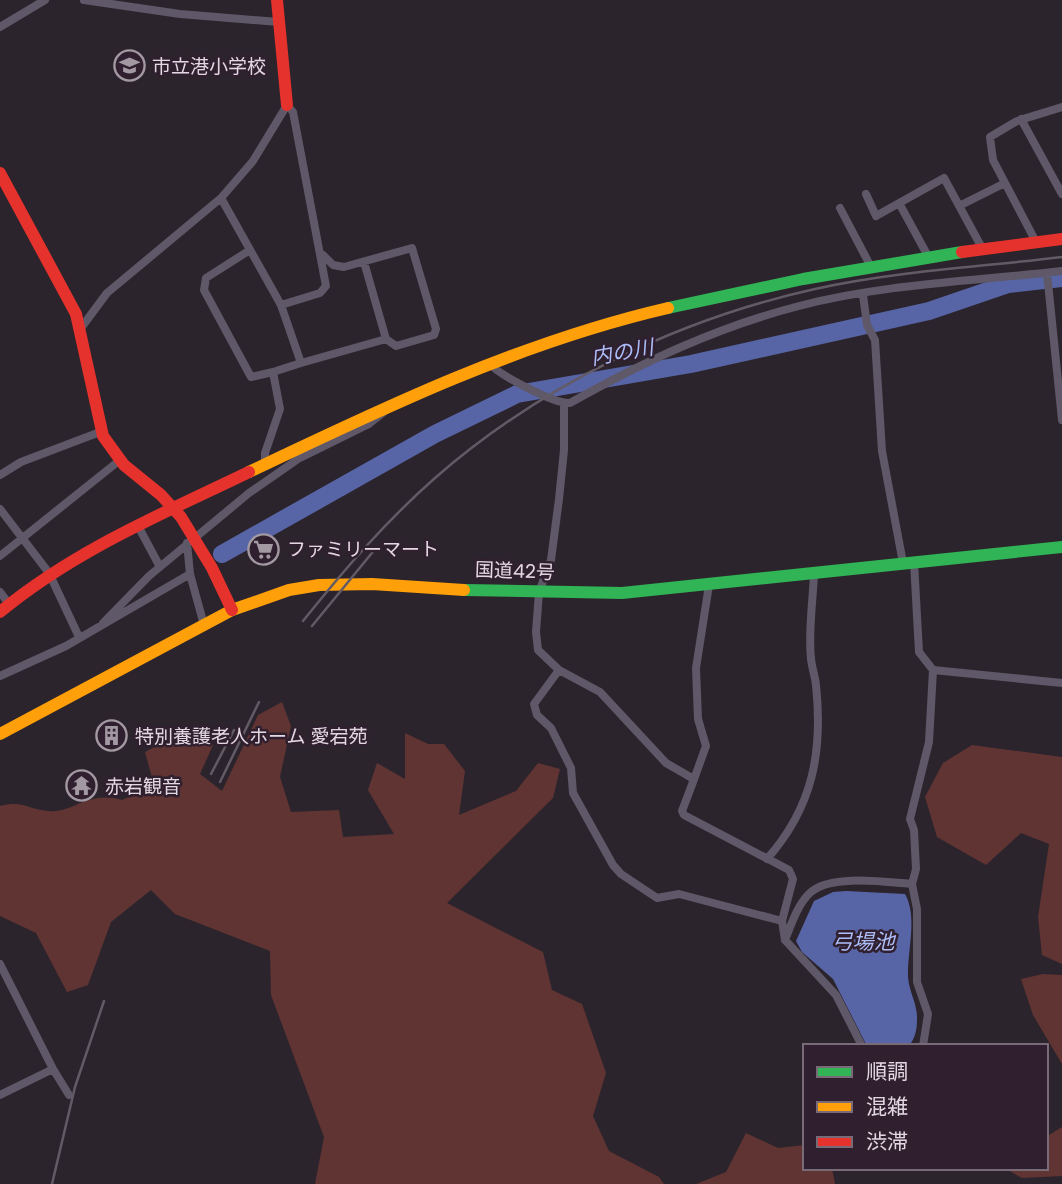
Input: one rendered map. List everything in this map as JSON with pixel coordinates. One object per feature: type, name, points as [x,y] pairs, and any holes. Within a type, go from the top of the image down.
[{"type":"main road","points":[[276,0],[287,105]]},
{"type":"main road","points":[[0,173],[81,328],[100,432],[120,460],[173,507],[232,610]]},
{"type":"main road","points":[[5,608],[49,573],[77,555],[137,524],[391,405],[489,363],[571,334],[649,312],[871,267],[982,248],[1062,239]]},
{"type":"main road","name":"国道42号","points":[[0,734],[232,610],[264,596],[320,584],[622,593],[1062,547]]},
{"type":"street","points":[[0,27],[45,0]]},
{"type":"street","points":[[84,0],[180,14],[279,22]]},
{"type":"street","points":[[81,328],[107,293],[221,198],[253,161],[287,105],[293,112],[322,254],[324,289],[281,305]]},
{"type":"street","points":[[1036,242],[993,160],[990,137],[1021,119],[1062,107]]},
{"type":"street","points":[[1021,119],[1062,194]]},
{"type":"street","points":[[866,194],[876,216],[944,178],[982,248]]},
{"type":"street","points":[[959,206],[1005,183]]},
{"type":"street","points":[[221,198],[281,305],[301,363]]},
{"type":"street","points":[[900,203],[929,258]]},
{"type":"street","points":[[840,208],[871,267]]},
{"type":"street","points":[[322,254],[339,267],[412,248],[436,329],[434,335],[396,346],[386,340],[364,262]]},
{"type":"street","points":[[250,250],[206,278],[204,290],[251,377],[386,340]]},
{"type":"street","points":[[564,404],[660,354],[727,328],[800,305],[1062,271]]},
{"type":"street","points":[[1047,272],[1062,420]]},
{"type":"street","points":[[863,295],[867,325],[875,340],[882,450],[908,563],[919,652],[933,670],[929,742],[910,819],[914,830],[912,884],[917,909],[917,982],[929,1014],[923,1044]]},
{"type":"street","points":[[489,363],[498,373],[564,404]]},
{"type":"street","points":[[265,464],[265,453],[280,409],[273,372]]},
{"type":"street","points":[[564,404],[564,450],[551,560],[539,592],[536,632],[538,650],[559,670],[600,692],[662,760],[693,782]]},
{"type":"street","points":[[103,622],[190,540],[292,463],[369,425],[391,405]]},
{"type":"street","points":[[0,475],[21,462],[100,432]]},
{"type":"street","points":[[0,556],[120,460]]},
{"type":"street","points":[[0,509],[49,573],[79,637]]},
{"type":"street","points":[[137,524],[160,567]]},
{"type":"street","points":[[190,540],[190,573],[205,626]]},
{"type":"street","points":[[0,676],[49,656],[190,573]]},
{"type":"street","points":[[767,859],[780,844],[800,810],[816,768],[816,689],[811,656],[814,573]]},
{"type":"street","points":[[709,584],[696,668],[698,719],[706,746],[682,811],[684,815],[789,870],[793,879],[782,921],[785,940],[836,995],[861,1044]]},
{"type":"street","points":[[0,592],[5,608]]},
{"type":"street","points":[[559,670],[540,693],[534,704],[535,710],[551,728],[571,768],[573,793],[617,870],[657,898],[679,894],[782,921]]},
{"type":"street","points":[[933,670],[1062,683]]},
{"type":"street","points":[[785,940],[806,897],[816,888],[853,882],[912,884]]},
{"type":"street","points":[[0,964],[53,1069],[69,1094]]},
{"type":"street","points":[[0,1096],[53,1069]]},
{"type":"shaded area","points":[[282,702],[291,726],[280,777],[291,812],[339,810],[343,837],[394,834],[368,790],[377,763],[405,779],[405,733],[428,744],[444,744],[465,771],[459,815],[516,791],[538,763],[560,769],[553,798],[447,903],[543,952],[552,990],[582,1004],[606,1073],[593,1116],[609,1151],[659,1177],[664,1184],[315,1184],[324,1137],[271,995],[270,951],[175,914],[151,890],[111,922],[88,985],[67,992],[36,933],[0,916],[0,806],[20,804],[57,811],[99,798],[122,800],[154,785],[145,752],[166,741],[184,746],[206,736],[213,745],[200,774],[222,791],[258,715]]},
{"type":"shaded area","points":[[972,745],[1062,757],[1062,964],[1042,955],[1038,917],[1049,844],[1021,833],[986,865],[937,837],[925,797],[943,763]]},
{"type":"shaded area","points":[[1043,974],[1062,975],[1062,1064],[1033,1015],[1021,979]]},
{"type":"shaded area","points":[[1062,1127],[1062,1176],[1022,1178],[1008,1170],[1048,1170],[1048,1136]]},
{"type":"shaded area","points":[[746,1133],[778,1148],[803,1145],[803,1170],[832,1170],[835,1184],[696,1184],[726,1172]]},
{"type":"water","name":"弓場池","points":[[833,892],[905,894],[911,913],[908,977],[917,1020],[910,1044],[866,1044],[833,979],[802,952],[796,941],[814,901]]},
{"type":"waterway","name":"内の川","points":[[222,554],[435,434],[517,394],[691,364],[929,311],[1008,284],[1062,278]]},
{"type":"railway","points":[[303,621],[366,546],[435,478],[476,444],[520,413],[614,360],[713,318],[815,289],[907,274],[1062,257]]},
{"type":"railway","points":[[312,626],[376,548]]},
{"type":"railway","points":[[220,782],[259,702]]},
{"type":"railway","points":[[211,774],[234,730]]},
{"type":"railway","points":[[52,1184],[75,1087],[104,1001]]},
{"type":"traffic: fast","points":[[668,308],[803,279],[962,252]]},
{"type":"traffic: fast","points":[[464,590],[622,593],[1062,547]]},
{"type":"traffic: slow","points":[[249,472],[454,378],[560,339],[668,308]]},
{"type":"traffic: slow","points":[[0,734],[232,610],[289,590],[319,585],[372,584],[464,590]]},
{"type":"traffic: jam","points":[[277,0],[287,105]]},
{"type":"traffic: jam","points":[[0,173],[76,314],[103,436],[124,465],[161,495],[181,517],[212,568],[232,610]]},
{"type":"traffic: jam","points":[[962,252],[1062,239]]},
{"type":"traffic: jam","points":[[0,612],[58,570],[120,534],[249,472]]},
{"type":"place","name":"市立港小学校","points":[[129,66]]},
{"type":"place","name":"ファミリーマート","points":[[264,549]]},
{"type":"place","name":"特別養護老人ホーム 愛宕苑","points":[[112,736]]},
{"type":"place","name":"赤岩観音","points":[[82,786]]}]
